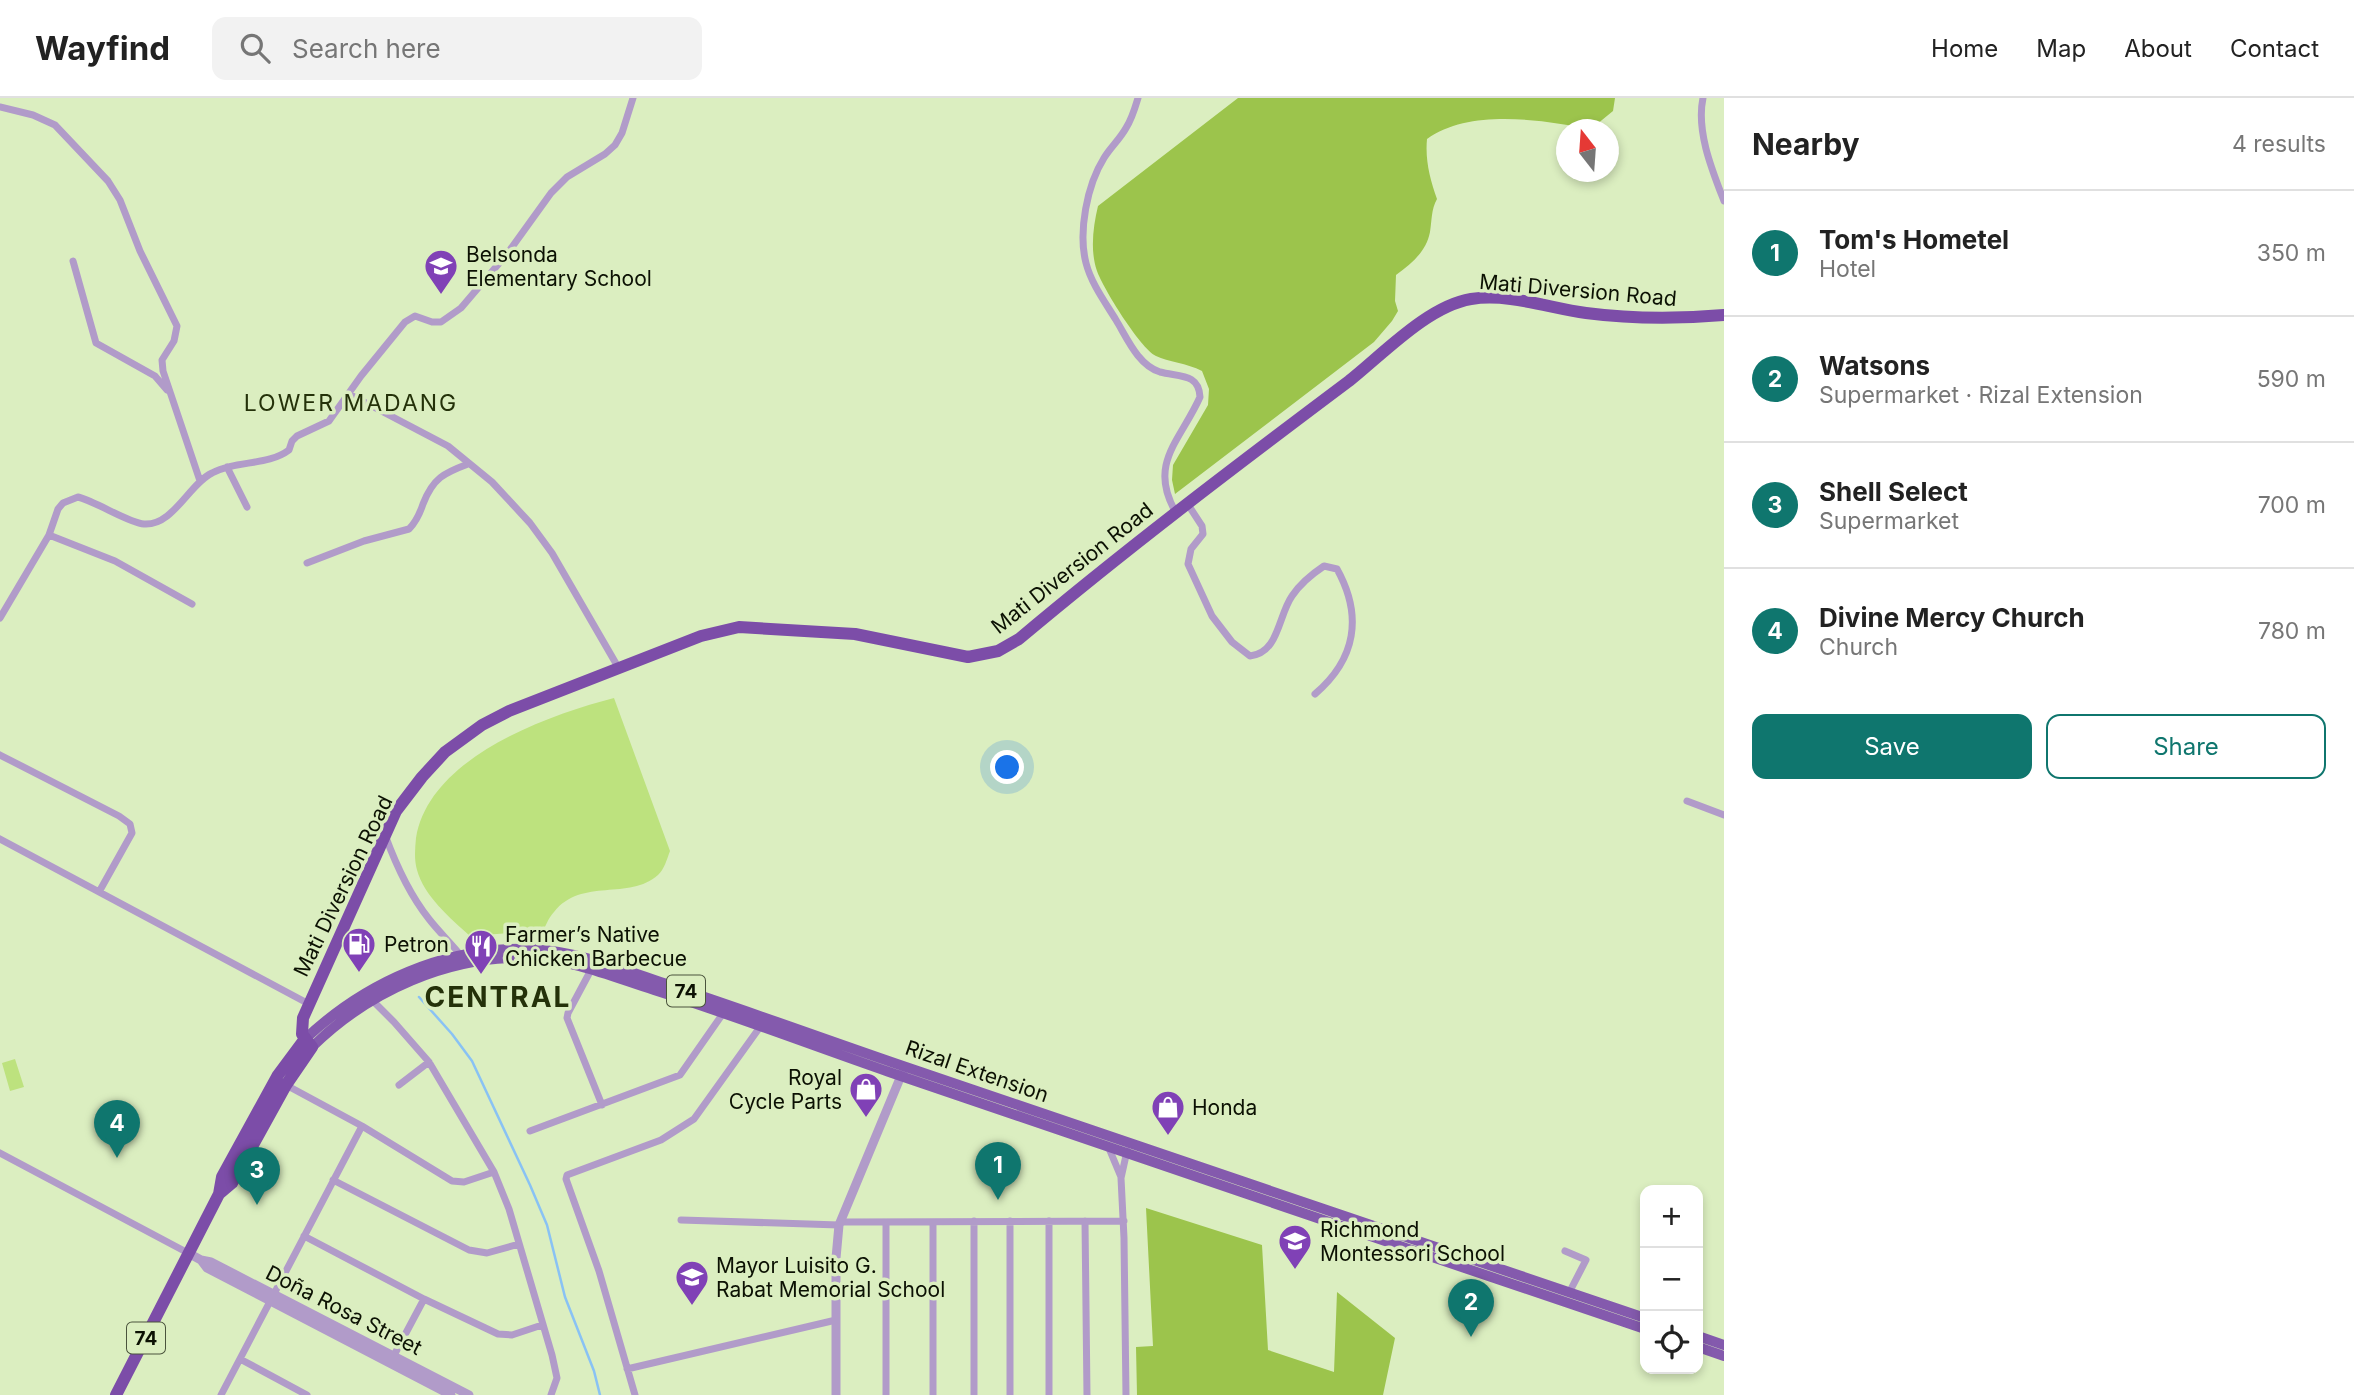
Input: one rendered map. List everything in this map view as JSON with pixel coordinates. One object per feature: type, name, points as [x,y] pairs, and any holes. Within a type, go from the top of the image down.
[{"type":"highway","name":"Mati Diversion Road","points":[[308,1044],[302,1026],[309,1003],[396,811],[445,752],[509,710],[701,636],[739,627],[855,634],[952,655],[982,656],[998,651],[1019,639],[1186,502],[1360,372],[1419,324],[1454,303],[1490,299],[1585,313],[1634,317],[1724,315]]},
{"type":"highway","name":"74","points":[[116,1395],[196,1257],[219,1194],[222,1177],[242,1153],[286,1085],[308,1044]]},
{"type":"highway","name":"74","points":[[242,1153],[284,1066],[308,1044]]},
{"type":"main road","name":"Rizal Extension","points":[[308,1044],[330,1017],[366,992],[414,970],[463,960],[507,958],[593,965],[1640,1327]]},
{"type":"main road","name":"Rizal Extension","points":[[308,1044],[372,1000],[463,960]]},
{"type":"main road","name":"Rizal Extension","points":[[593,965],[760,1027],[903,1072]]},
{"type":"main road","name":"Rizal Extension","points":[[1128,1149],[1570,1291],[1640,1316]]},
{"type":"main road","points":[[1703,1338],[1724,1345]]},
{"type":"main road","points":[[1703,1349],[1724,1356]]},
{"type":"street","points":[[0,617],[49,535],[58,509],[71,499],[78,497],[90,500],[137,522],[148,524],[160,520],[182,503],[200,481],[212,472],[280,457],[289,450],[297,436],[329,421],[360,376],[410,317],[441,322],[461,308],[507,254],[551,193],[567,177],[615,145],[622,133],[633,98]]},
{"type":"street","points":[[1138,98],[1125,130],[1102,161],[1094,181],[1087,205],[1084,251],[1094,282],[1134,351],[1156,371],[1195,381],[1199,387],[1200,397],[1168,457],[1164,472],[1164,486],[1175,511]]},
{"type":"street","points":[[1703,98],[1701,111],[1705,139],[1724,201]]},
{"type":"street","points":[[0,107],[33,115],[55,125],[108,181],[120,200],[177,326],[174,341],[162,360],[170,394],[200,481]]},
{"type":"street","points":[[73,261],[96,343],[155,376],[170,394]]},
{"type":"street","points":[[349,394],[448,446],[492,482],[530,523],[572,585],[618,667]]},
{"type":"street","points":[[307,563],[364,541],[409,529],[438,478],[468,464]]},
{"type":"street","points":[[227,467],[247,507]]},
{"type":"street","points":[[1186,502],[1202,526],[1203,534],[1191,549],[1188,564],[1212,616],[1232,642],[1250,656],[1266,650],[1292,596],[1303,584],[1324,566],[1337,569],[1350,601],[1353,631],[1337,673],[1315,694]]},
{"type":"street","points":[[49,535],[115,561],[191,604]]},
{"type":"street","points":[[0,755],[130,824],[132,833],[100,891]]},
{"type":"street","points":[[1687,801],[1724,816]]},
{"type":"street","points":[[385,834],[399,870],[415,900],[463,960]]},
{"type":"street","points":[[0,839],[309,1003]]},
{"type":"street","points":[[593,965],[567,1018],[602,1105]]},
{"type":"street","points":[[372,1000],[429,1062],[494,1172],[509,1209],[557,1378],[551,1395]]},
{"type":"street","points":[[530,1132],[680,1076],[724,1012]]},
{"type":"street","points":[[635,1395],[599,1271],[566,1179],[567,1175],[661,1140],[694,1119],[760,1027]]},
{"type":"street","points":[[399,1085],[429,1062]]},
{"type":"street","points":[[836,1395],[836,1246],[840,1224],[903,1072]]},
{"type":"street","points":[[286,1085],[362,1126],[452,1181],[464,1182],[494,1172]]},
{"type":"street","points":[[222,1395],[362,1126]]},
{"type":"street","points":[[1109,1142],[1121,1178],[1124,1221],[1126,1395]]},
{"type":"street","points":[[1121,1178],[1128,1149]]},
{"type":"street","points":[[0,1153],[196,1257]]},
{"type":"street","points":[[333,1181],[469,1250],[487,1253],[519,1244]]},
{"type":"street","points":[[681,1220],[840,1224],[1124,1221]]},
{"type":"street","points":[[1010,1221],[1010,1395]]},
{"type":"street","points":[[1049,1221],[1049,1395]]},
{"type":"street","points":[[1085,1221],[1087,1395]]},
{"type":"street","points":[[886,1222],[886,1395]]},
{"type":"street","points":[[933,1222],[933,1395]]},
{"type":"street","points":[[974,1222],[974,1395]]},
{"type":"street","points":[[304,1236],[424,1299],[498,1334],[512,1335],[542,1325]]},
{"type":"street","points":[[1565,1251],[1586,1260],[1570,1291]]},
{"type":"street","name":"Doña Rosa Street","points":[[196,1257],[211,1262],[392,1359],[469,1395]]},
{"type":"street","points":[[392,1359],[424,1299]]},
{"type":"street","points":[[627,1369],[836,1320]]},
{"type":"street","points":[[240,1359],[307,1395]]},
{"type":"street","name":"Doña Rosa Street","points":[[392,1359],[452,1395]]},
{"type":"green space","points":[[1238,98],[1615,98],[1613,111],[1603,119],[1556,119],[1556,123],[1485,120],[1444,129],[1427,139],[1429,169],[1437,199],[1430,232],[1422,251],[1396,275],[1395,301],[1398,311],[1392,321],[1374,342],[1175,494],[1173,465],[1208,405],[1209,389],[1202,371],[1166,360],[1149,351],[1106,290],[1097,271],[1093,247],[1098,206]]},
{"type":"green space","points":[[614,698],[670,851],[662,870],[646,883],[578,895],[565,901],[552,914],[541,935],[510,933],[470,936],[446,914],[420,880],[415,858],[416,838],[425,810],[443,785],[466,763],[494,745],[556,716]]},
{"type":"green space","points":[[15,1059],[24,1087],[10,1091],[2,1063]]},
{"type":"green space","points":[[1146,1208],[1262,1245],[1268,1350],[1334,1372],[1337,1292],[1395,1338],[1383,1395],[1137,1395],[1136,1347],[1153,1346]]},
{"type":"waterway","points":[[419,997],[472,1061],[530,1185],[547,1225],[565,1297],[594,1371],[600,1395]]},
{"type":"place","name":"Belsonda Elementary School","points":[[441,296]]},
{"type":"place","name":"Petron","points":[[359,974]]},
{"type":"place","name":"Farmer’s Native Chicken Barbecue","points":[[481,976]]},
{"type":"place","name":"Royal Cycle Parts","points":[[866,1119]]},
{"type":"place","name":"Honda","points":[[1168,1137]]},
{"type":"place","name":"Divine Mercy Church","points":[[117,1158]]},
{"type":"place","name":"Tom's Hometel","points":[[998,1200]]},
{"type":"place","name":"Shell Select","points":[[257,1205]]},
{"type":"place","name":"Richmond Montessori School","points":[[1295,1271]]},
{"type":"place","name":"Mayor Luisito G. Rabat Memorial School","points":[[692,1307]]},
{"type":"place","name":"Watsons","points":[[1471,1337]]},
{"type":"district","name":"LOWER MADANG","points":[[351,403]]},
{"type":"district","name":"CENTRAL","points":[[498,997]]}]
